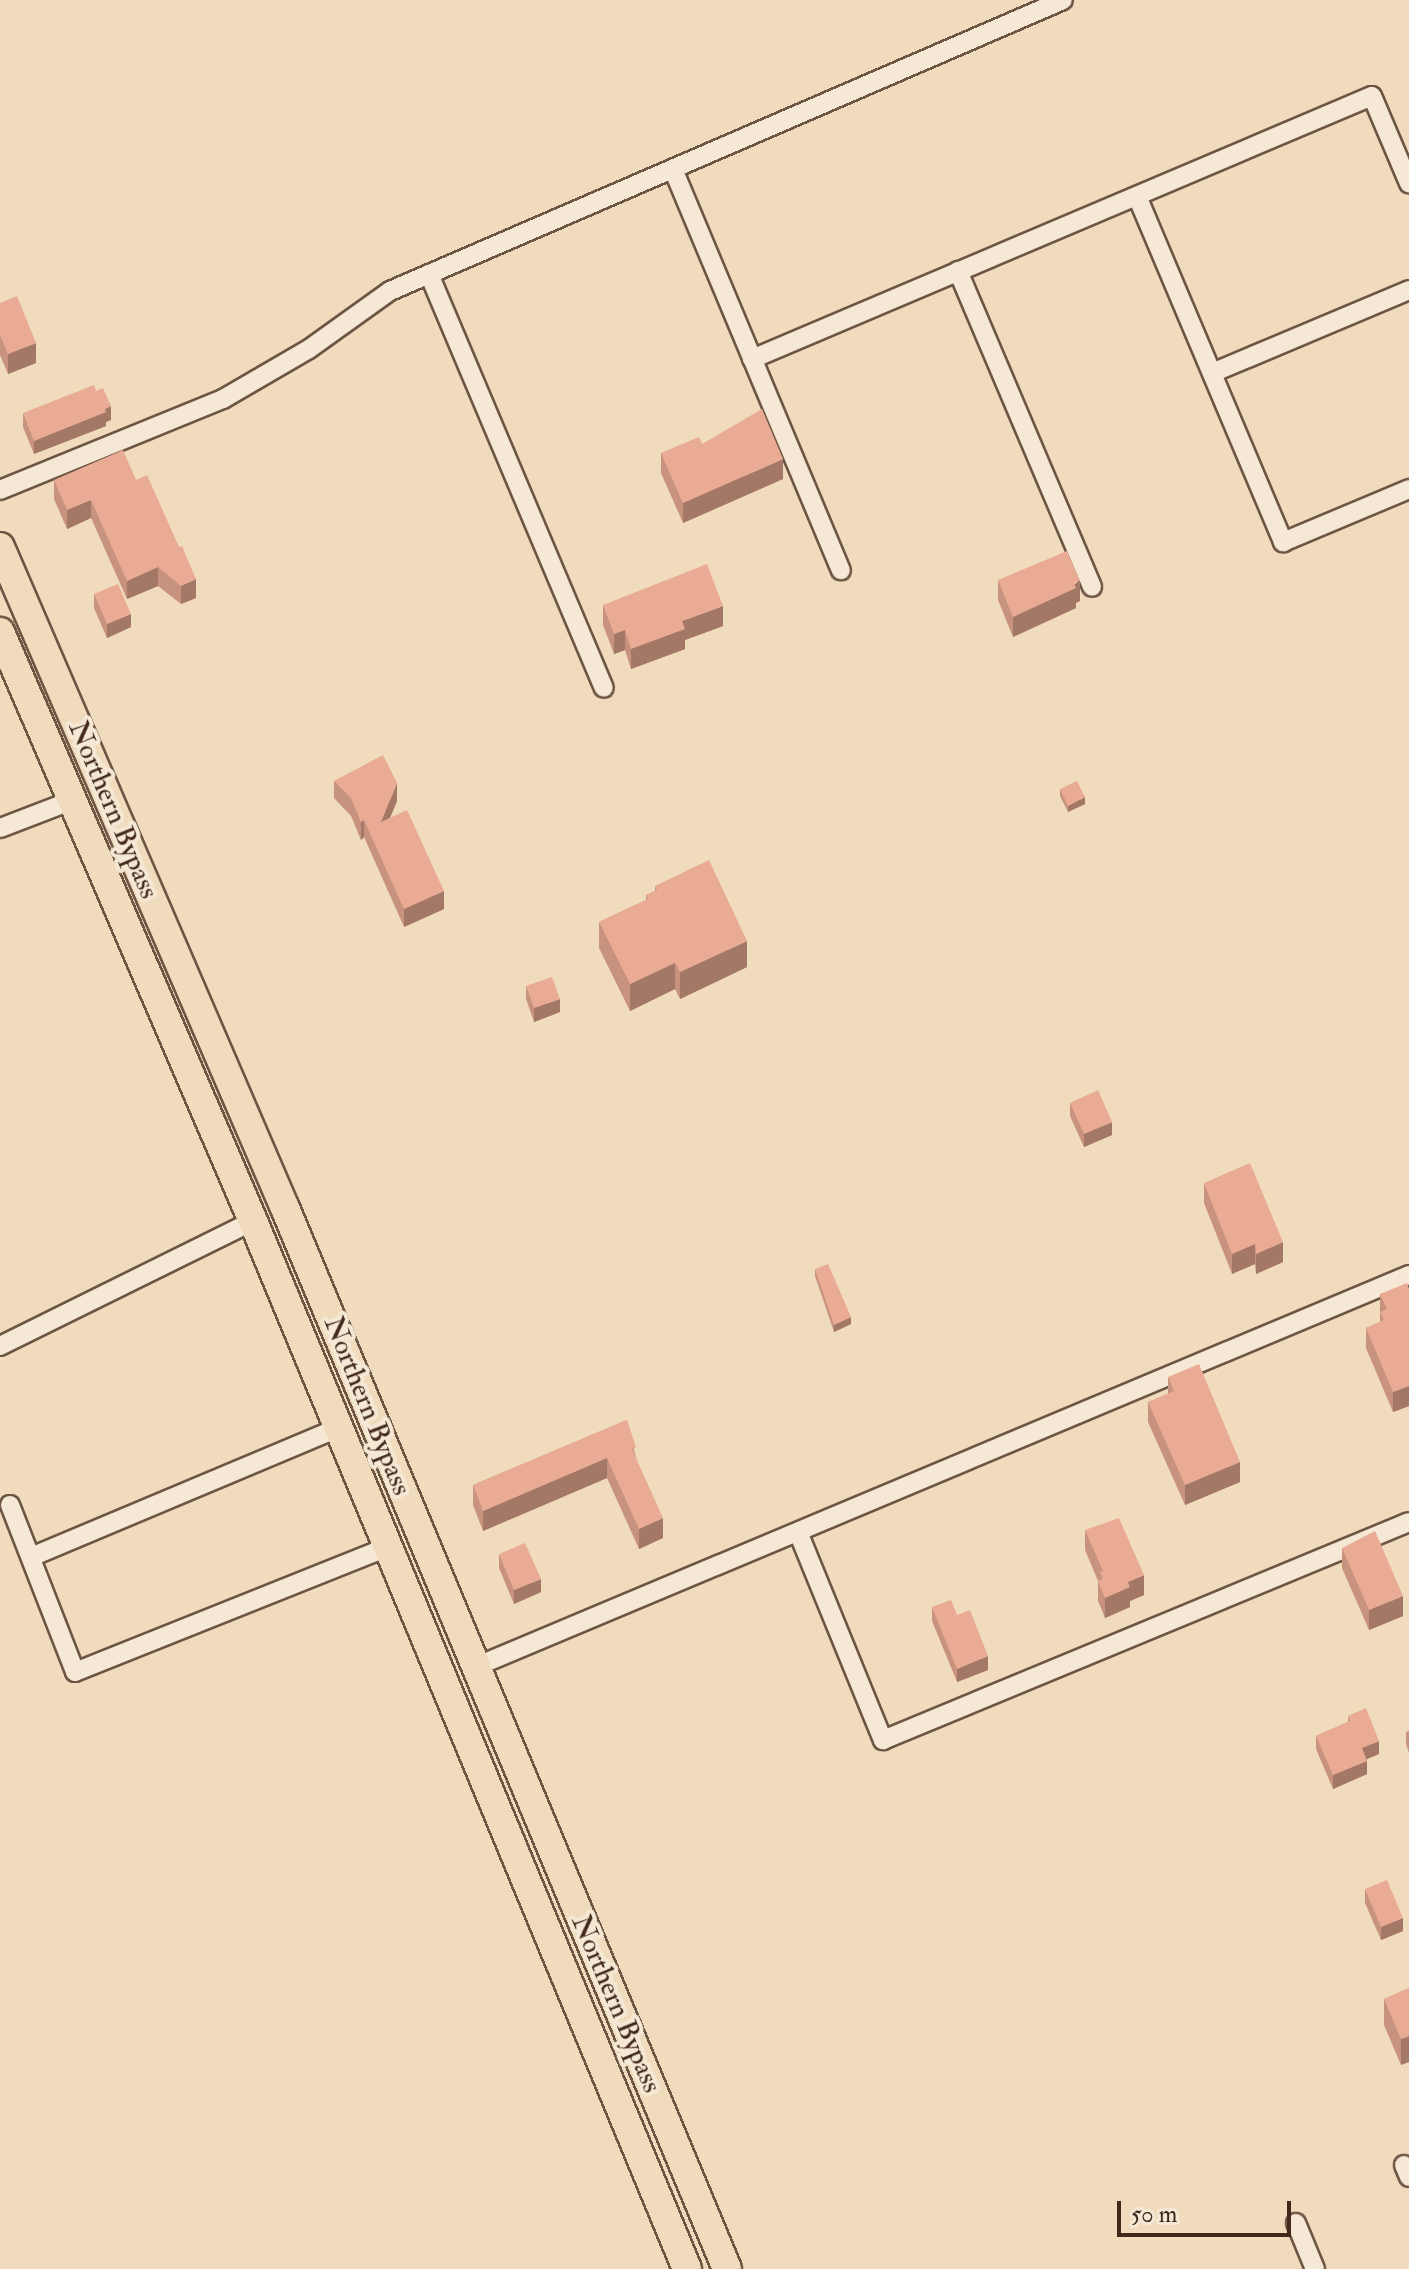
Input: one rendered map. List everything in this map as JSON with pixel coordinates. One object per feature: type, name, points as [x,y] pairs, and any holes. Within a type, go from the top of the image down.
[{"type":"main road","name":"Northern Bypass","points":[[0,547],[291,1223],[727,2269]]},
{"type":"main road","name":"Northern Bypass","points":[[0,632],[253,1221],[687,2269]]},
{"type":"main road","points":[[127,924],[157,912]]},
{"type":"street","points":[[0,490],[223,399],[309,349],[390,291],[1063,0]]},
{"type":"street","points":[[752,359],[1372,96],[1409,183]]},
{"type":"street","points":[[673,169],[841,570]]},
{"type":"street","points":[[1137,196],[1283,542],[1409,489]]},
{"type":"street","points":[[958,271],[1092,587]]},
{"type":"street","points":[[429,274],[604,688]]},
{"type":"street","points":[[1212,373],[1409,290]]},
{"type":"street","points":[[0,828],[73,800]]},
{"type":"street","points":[[0,1346],[253,1221]]},
{"type":"street","points":[[475,1667],[1409,1275]]},
{"type":"street","points":[[31,1557],[338,1428]]},
{"type":"street","points":[[10,1505],[75,1672],[388,1547]]},
{"type":"street","points":[[798,1532],[883,1740],[1409,1522]]},
{"type":"street","points":[[1296,2223],[1315,2269]]},
{"type":"building","points":[[17,296],[36,343],[8,354],[0,335],[0,303]]},
{"type":"building","points":[[94,385],[96,391],[103,388],[111,406],[105,409],[106,412],[34,441],[23,413]]},
{"type":"building","points":[[762,409],[783,459],[683,503],[661,453],[699,437],[702,444]]},
{"type":"building","points":[[123,450],[136,480],[147,475],[196,579],[181,586],[158,567],[127,581],[91,500],[67,510],[54,480]]},
{"type":"building","points":[[1067,551],[1080,581],[1074,583],[1076,588],[1013,617],[998,580]]},
{"type":"building","points":[[707,564],[723,606],[682,621],[685,629],[631,649],[625,630],[614,634],[603,605]]},
{"type":"building","points":[[118,584],[131,614],[107,624],[94,594]]},
{"type":"building","points":[[383,755],[397,783],[381,822],[407,810],[444,891],[404,909],[364,820],[361,822],[351,798],[334,781]]},
{"type":"building","points":[[1077,781],[1085,797],[1068,806],[1060,789]]},
{"type":"building","points":[[709,860],[747,941],[680,972],[675,963],[630,984],[599,922],[648,899],[646,895],[657,890],[655,886]]},
{"type":"building","points":[[552,977],[560,999],[534,1008],[526,986]]},
{"type":"building","points":[[1098,1090],[1112,1122],[1084,1134],[1070,1103]]},
{"type":"building","points":[[1250,1163],[1283,1242],[1256,1254],[1255,1244],[1232,1254],[1204,1183]]},
{"type":"building","points":[[828,1264],[851,1317],[834,1325],[815,1269]]},
{"type":"building","points":[[1407,1283],[1409,1386],[1393,1392],[1366,1328],[1384,1320],[1380,1312],[1387,1309],[1380,1294]]},
{"type":"building","points":[[1199,1364],[1240,1462],[1185,1485],[1148,1402],[1174,1391],[1168,1377]]},
{"type":"building","points":[[627,1420],[636,1447],[632,1449],[663,1518],[639,1529],[607,1458],[483,1511],[473,1485]]},
{"type":"building","points":[[1119,1518],[1144,1575],[1128,1582],[1130,1587],[1105,1598],[1098,1581],[1103,1579],[1100,1572],[1103,1571],[1085,1530]]},
{"type":"building","points":[[1375,1531],[1403,1596],[1369,1610],[1342,1548]]},
{"type":"building","points":[[525,1543],[541,1579],[514,1590],[499,1554]]},
{"type":"building","points":[[951,1600],[957,1615],[970,1610],[988,1656],[957,1669],[932,1607]]},
{"type":"building","points":[[1366,1708],[1379,1741],[1362,1748],[1367,1761],[1333,1775],[1316,1736],[1350,1721],[1348,1716]]},
{"type":"building","points":[[1387,1880],[1403,1918],[1381,1927],[1365,1889]]},
{"type":"building","points":[[1409,1988],[1409,2036],[1401,2039],[1384,1999]]}]
